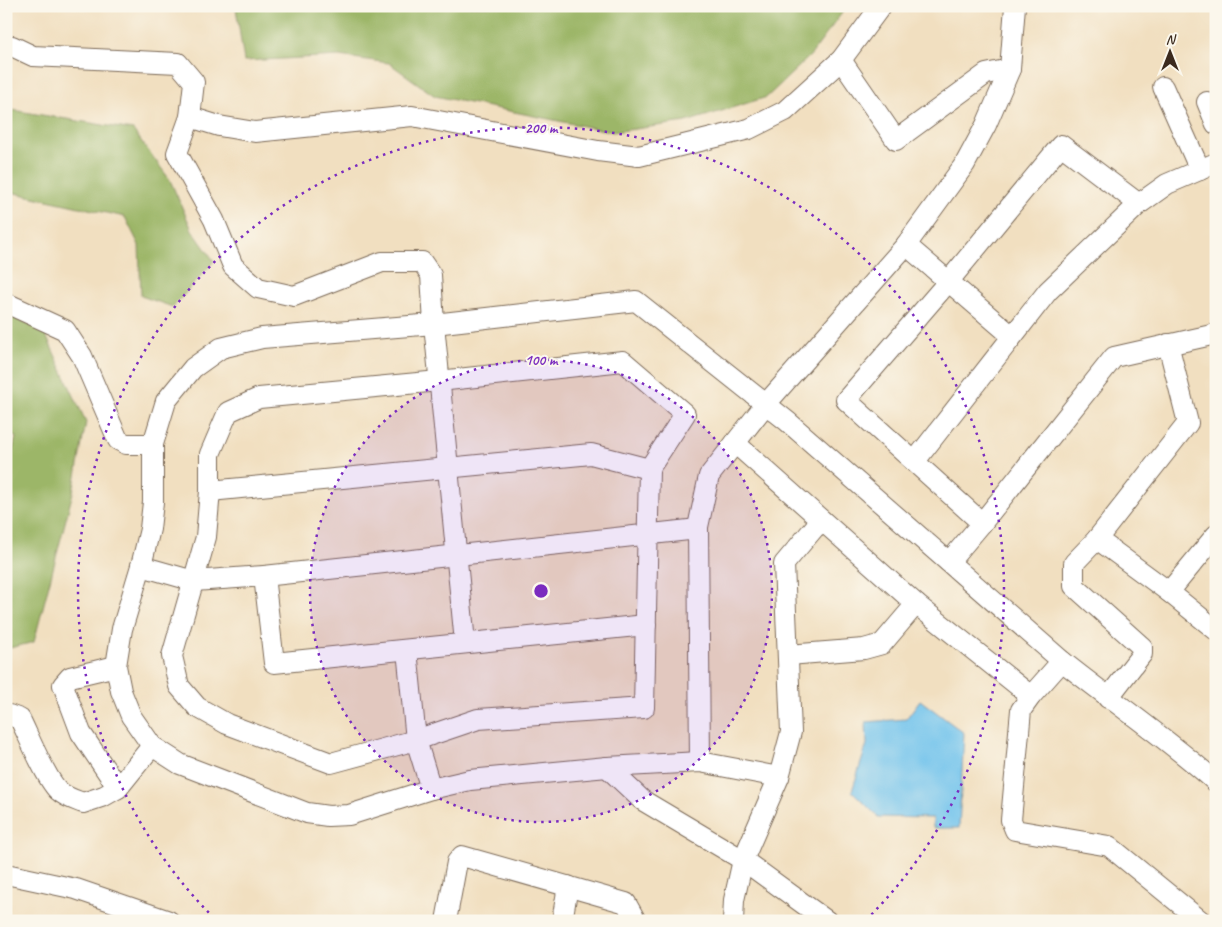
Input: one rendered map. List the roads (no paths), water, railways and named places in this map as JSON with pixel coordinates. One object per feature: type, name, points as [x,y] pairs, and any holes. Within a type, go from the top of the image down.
[{"type":"street","points":[[190,117],[219,126],[255,132],[412,116],[598,151],[639,156],[748,129],[785,111],[841,60],[881,6]]},
{"type":"street","points":[[700,762],[698,530],[710,476],[765,405],[906,245],[965,164],[986,125],[1010,69],[1015,6]]},
{"type":"street","points":[[6,48],[12,46],[33,56],[178,63],[194,82],[190,117],[177,153],[214,220],[233,266],[258,288],[294,296],[382,262],[422,262],[431,276],[439,381],[465,643]]},
{"type":"street","points":[[841,60],[896,140],[986,74],[1010,69]]},
{"type":"street","points":[[914,461],[1048,291],[1139,204],[1167,184],[1208,167],[1164,88]]},
{"type":"street","points":[[1207,102],[1216,124]]},
{"type":"street","points":[[982,523],[846,400],[948,282],[1061,145],[1139,204]]},
{"type":"street","points":[[906,245],[1012,336]]},
{"type":"street","points":[[779,777],[700,762],[607,767],[470,780],[431,789],[349,815],[328,816],[307,812],[180,764],[152,746],[128,709],[121,691],[116,666],[122,629],[150,529],[153,502],[153,444],[166,401],[193,368],[221,348],[262,338],[434,324],[636,301],[786,421],[1062,661],[1108,698],[1181,751],[1216,782]]},
{"type":"street","points":[[6,303],[65,330],[82,356],[118,440],[126,444],[153,444]]},
{"type":"street","points":[[949,562],[1114,357],[1216,334]]},
{"type":"street","points":[[1108,698],[1142,654],[1142,647],[1074,586],[1074,563],[1098,538],[1188,423],[1168,344]]},
{"type":"street","points":[[623,361],[685,414],[649,469],[644,708],[478,718],[416,740],[331,764],[227,724],[197,708],[179,686],[172,656],[206,537],[210,491],[210,454],[228,412],[259,398],[439,381],[623,361]]},
{"type":"street","points":[[735,443],[916,604],[1031,696]]},
{"type":"street","points":[[210,491],[591,454],[649,469]]},
{"type":"street","points":[[733,921],[734,900],[743,860],[779,777],[791,732],[784,564],[821,520]]},
{"type":"street","points":[[141,566],[194,581],[264,576],[698,530]]},
{"type":"street","points":[[1098,538],[1097,540],[1169,592],[1216,630]]},
{"type":"street","points":[[1169,592],[1215,538]]},
{"type":"street","points":[[264,576],[274,663],[646,625]]},
{"type":"street","points":[[788,654],[864,649],[882,644],[916,604]]},
{"type":"street","points":[[407,650],[416,740],[431,789]]},
{"type":"street","points":[[1062,661],[1021,710],[1011,820],[1015,830],[1109,846],[1201,921]]},
{"type":"street","points":[[116,666],[70,677],[64,685],[81,733],[118,788]]},
{"type":"street","points":[[6,717],[9,715],[20,718],[37,756],[56,789],[61,794],[83,803],[104,796],[118,788],[152,746]]},
{"type":"street","points":[[607,767],[642,800],[743,860],[827,921]]},
{"type":"street","points":[[446,921],[457,862],[462,856],[626,903],[636,921]]},
{"type":"street","points":[[6,874],[76,889],[169,921]]},
{"type":"street","points":[[562,921],[568,886]]},
{"type":"water","points":[[920,700],[964,733],[959,828],[933,828],[933,818],[878,817],[852,791],[867,744],[866,722],[906,719]]}]
